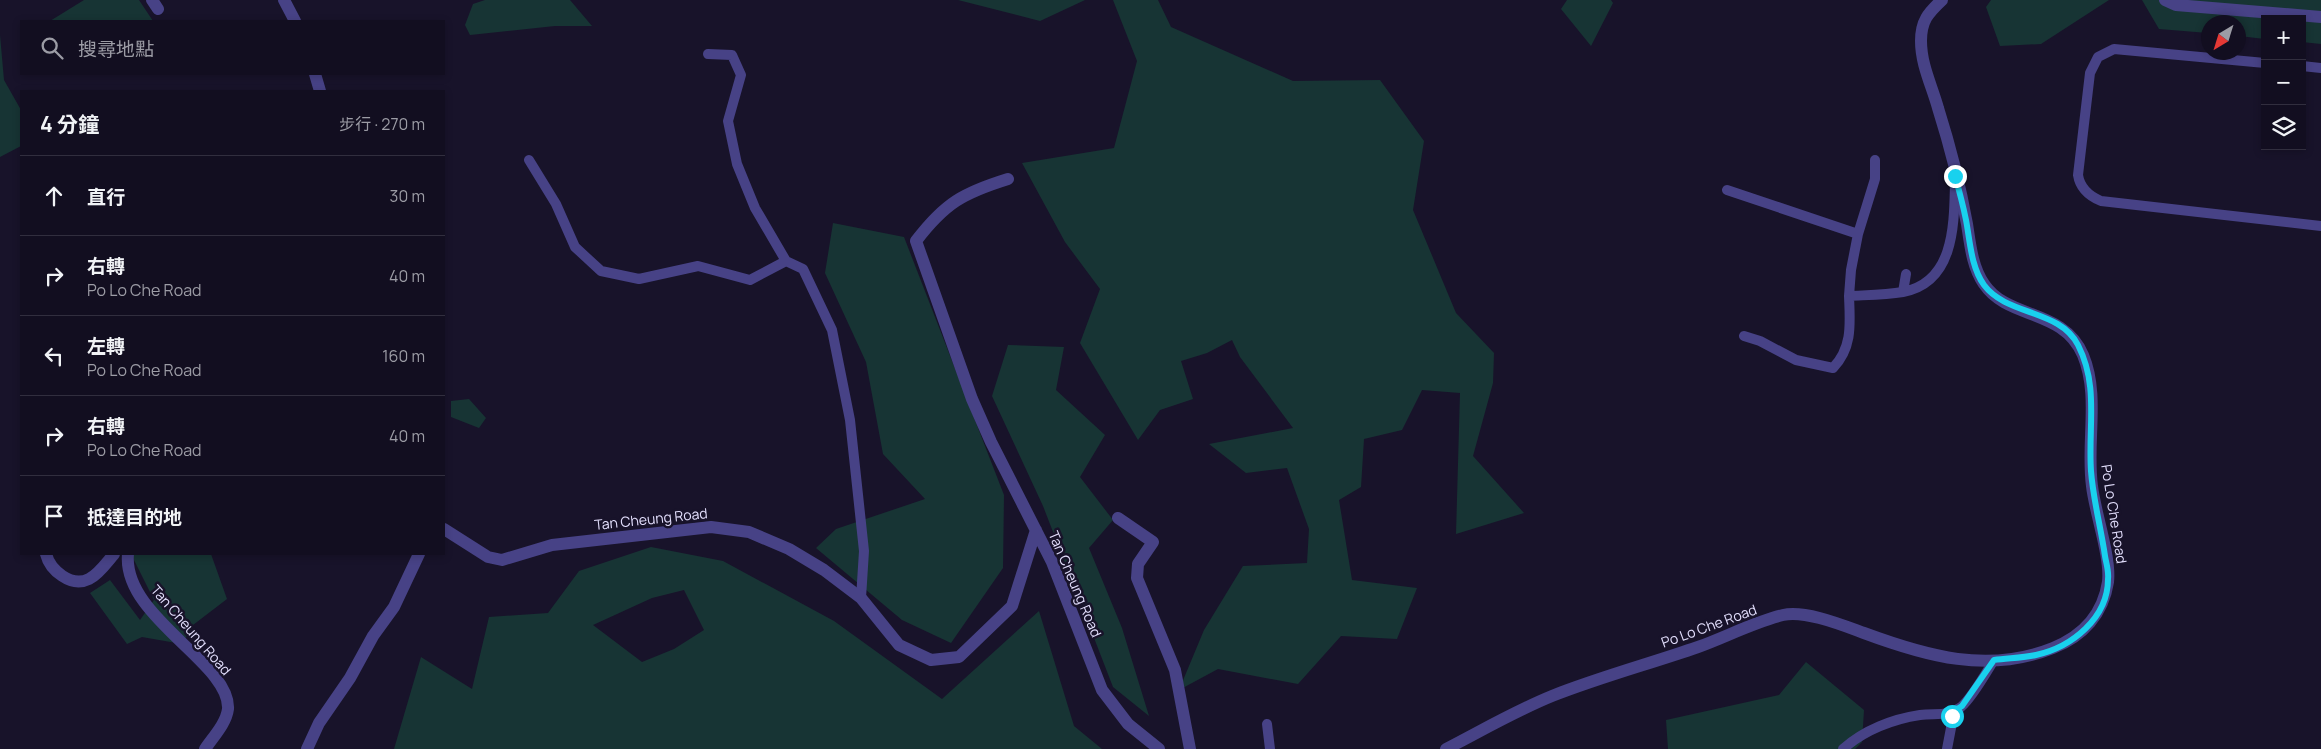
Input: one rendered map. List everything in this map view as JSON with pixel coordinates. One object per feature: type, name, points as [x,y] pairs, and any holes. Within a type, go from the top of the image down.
[{"type":"street","points":[[284,0],[294,20]]},
{"type":"street","name":"Po Lo Che Road","points":[[1446,749],[1505,717],[1553,696],[1607,676],[1698,647],[1786,614],[1826,619],[1918,652],[1950,659],[1994,660],[2036,655],[2063,644],[2086,629],[2101,610],[2108,579],[2092,487],[2089,446],[2091,382],[2083,356],[2074,337],[2038,315],[2005,303],[1984,285],[1972,253],[1938,108],[1922,59],[1921,37],[1926,15],[1942,0]]},
{"type":"street","points":[[2166,0],[2176,5],[2321,17]]},
{"type":"street","points":[[315,75],[320,90]]},
{"type":"street","points":[[1008,179],[961,196],[941,211],[916,241],[972,399],[991,442],[1036,530]]},
{"type":"street","points":[[1118,518],[1153,542],[1138,564],[1137,578],[1174,670],[1190,749]]},
{"type":"street","name":"Tan Cheung Road","points":[[445,530],[488,558],[502,560],[552,545],[711,527],[749,532],[789,549],[824,570],[861,598],[899,645],[931,660],[958,657],[979,640],[1012,606],[1036,530]]},
{"type":"street","name":"Tan Cheung Road","points":[[1036,530],[1052,562],[1102,690],[1128,724],[1159,749]]},
{"type":"street","points":[[46,555],[55,570],[66,578],[78,582],[89,580],[113,555]]},
{"type":"street","name":"Tan Cheung Road","points":[[128,555],[132,579],[145,603],[208,670],[224,694],[228,705],[226,715],[205,749]]},
{"type":"street","points":[[307,749],[319,723],[350,678],[373,636],[394,607],[419,555]]},
{"type":"lane","points":[[2261,63],[2114,50],[2098,56],[2090,73],[2078,175],[2080,183],[2088,194],[2101,201],[2321,226]]},
{"type":"lane","points":[[708,54],[732,55],[741,75],[728,121],[737,164],[755,208],[786,261],[803,268],[832,330],[850,420],[864,551],[861,598]]},
{"type":"lane","points":[[2306,66],[2321,68]]},
{"type":"lane","points":[[528,160],[556,204],[575,247],[601,271],[638,279],[698,266],[750,280],[786,261]]},
{"type":"lane","points":[[1744,336],[1760,341],[1803,362],[1833,368],[1842,359],[1850,330],[1849,296],[1851,270],[1858,234],[1875,179],[1876,160]]},
{"type":"lane","points":[[1849,296],[1903,292],[1934,277],[1942,264],[1951,241],[1955,176]]},
{"type":"lane","points":[[1727,190],[1858,234]]},
{"type":"lane","points":[[1903,292],[1906,274]]},
{"type":"lane","points":[[1843,749],[1869,731],[1896,721],[1919,716],[1951,713],[1962,706],[1994,660]]},
{"type":"lane","points":[[1947,749],[1952,722],[1951,713]]},
{"type":"lane","points":[[1266,724],[1270,749]]},
{"type":"green space","points":[[84,0],[139,0],[152,20],[52,20]]},
{"type":"green space","points":[[485,0],[570,0],[592,26],[555,26],[470,35],[465,25],[473,4]]},
{"type":"green space","points":[[958,0],[1085,0],[1040,21]]},
{"type":"green space","points":[[1113,0],[1158,0],[1171,27],[1293,81],[1380,80],[1424,141],[1413,210],[1456,313],[1494,353],[1493,383],[1473,456],[1524,513],[1456,534],[1460,393],[1422,390],[1402,430],[1364,439],[1361,487],[1339,500],[1352,580],[1417,588],[1397,639],[1341,636],[1298,684],[1218,669],[1179,690],[1204,630],[1243,566],[1307,563],[1309,529],[1287,468],[1246,473],[1209,444],[1293,428],[1240,357],[1232,340],[1207,353],[1181,361],[1193,399],[1160,410],[1138,440],[1080,343],[1100,289],[1065,242],[1022,163],[1114,148],[1137,61]]},
{"type":"green space","points":[[1567,0],[1611,0],[1613,3],[1591,46],[1561,9]]},
{"type":"green space","points":[[1991,0],[2109,0],[2041,44],[2000,46],[1986,7]]},
{"type":"green space","points":[[2142,0],[2321,0],[2321,44],[2306,42],[2306,15],[2261,15],[2261,39],[2246,37],[2246,15],[2201,15],[2201,32],[2159,29]]},
{"type":"green space","points":[[0,35],[4,80],[20,108],[20,147],[0,157]]},
{"type":"green space","points":[[833,223],[904,237],[1004,495],[1003,568],[951,643],[902,620],[816,548],[836,529],[925,499],[883,454],[866,362],[825,273]]},
{"type":"green space","points":[[1008,345],[1064,347],[1056,390],[1105,435],[1080,477],[1113,520],[1089,548],[1122,628],[1149,716],[1113,687],[1043,506],[992,396]]},
{"type":"green space","points":[[469,399],[486,418],[479,428],[451,417],[451,401]]},
{"type":"green space","points":[[651,547],[723,561],[834,621],[942,699],[1039,611],[1074,726],[1102,749],[394,749],[421,657],[472,689],[489,617],[548,613],[579,571]],"holes":[[[684,590],[704,630],[674,649],[642,662],[593,625],[652,598]]]},
{"type":"green space","points":[[132,555],[211,555],[227,599],[193,625],[182,644],[142,637],[127,644],[90,593],[110,580],[140,620],[154,600]]},
{"type":"green space","points":[[1806,662],[1864,710],[1862,742],[1855,749],[1668,749],[1666,720],[1779,695]]},
{"type":"route","points":[[1952,716],[1951,713],[1962,706],[1994,660],[2036,655],[2063,644],[2086,629],[2101,610],[2108,579],[2101,529],[2092,487],[2089,446],[2091,382],[2083,356],[2074,337],[2068,332],[2038,315],[2005,303],[1984,285],[1972,253],[1966,218],[1955,176]]}]
